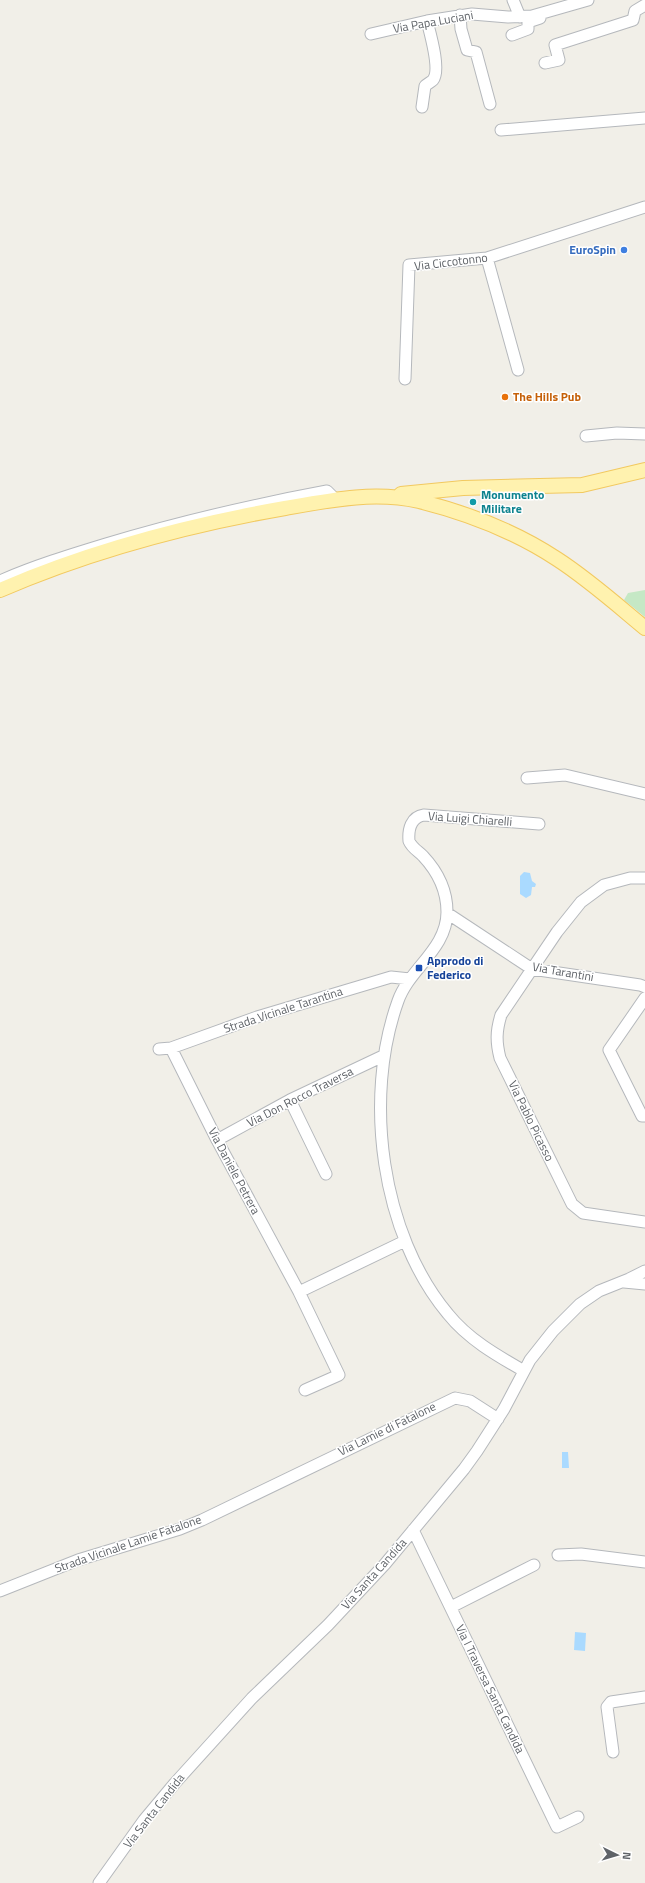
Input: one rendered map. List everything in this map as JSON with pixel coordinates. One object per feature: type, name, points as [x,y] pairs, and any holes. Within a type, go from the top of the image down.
[{"type":"main road","points":[[0,590],[50,570],[173,532],[264,512],[335,499],[433,490],[582,485],[645,470]]},
{"type":"main road","points":[[379,495],[419,501],[506,531],[557,559],[585,579],[645,628]]},
{"type":"street","points":[[513,0],[520,17]]},
{"type":"street","name":"Via Papa Luciani","points":[[371,34],[427,21],[460,16],[484,14],[520,17],[548,12],[588,0]]},
{"type":"street","points":[[545,63],[559,60],[555,45],[633,20],[635,11],[645,5]]},
{"type":"street","points":[[512,35],[528,29],[528,22],[543,17],[548,12]]},
{"type":"street","points":[[460,16],[467,50],[476,52],[490,104]]},
{"type":"street","points":[[422,107],[425,86],[433,80],[436,72],[427,21]]},
{"type":"street","points":[[501,130],[645,118]]},
{"type":"street","name":"Via Ciccotonno","points":[[405,379],[409,265],[487,258],[645,207]]},
{"type":"street","points":[[487,258],[518,370]]},
{"type":"street","points":[[586,436],[617,433],[645,434]]},
{"type":"street","points":[[0,581],[70,555],[170,525],[206,516],[327,491],[335,499]]},
{"type":"street","points":[[527,778],[565,775],[645,794]]},
{"type":"street","name":"Via Luigi Chiarelli","points":[[524,1371],[480,1344],[448,1315],[429,1288],[405,1241],[392,1200],[385,1161],[381,1114],[383,1056],[398,1000],[410,979],[438,944],[446,924],[447,904],[440,879],[430,863],[409,841],[410,825],[414,819],[424,814],[539,824]]},
{"type":"street","name":"Via Pablo Picasso","points":[[645,878],[630,878],[604,885],[581,902],[557,932],[501,1015],[496,1030],[496,1044],[500,1058],[574,1207],[579,1211],[590,1214],[645,1222]]},
{"type":"street","name":"Via Tarantini","points":[[447,914],[532,969],[645,987]]},
{"type":"street","name":"Strada Vicinale Tarantina","points":[[158,1049],[172,1048],[256,1017],[391,977],[410,979]]},
{"type":"street","points":[[645,998],[609,1050],[642,1116],[645,1116]]},
{"type":"street","name":"Via Daniele Petrera","points":[[172,1048],[217,1140],[299,1292],[340,1375],[305,1390]]},
{"type":"street","name":"Via Don Rocco Traversa","points":[[217,1140],[290,1100],[383,1056]]},
{"type":"street","points":[[290,1100],[326,1174]]},
{"type":"street","points":[[299,1292],[405,1241]]},
{"type":"street","name":"Via Santa Candida","points":[[99,1883],[144,1820],[175,1783],[252,1698],[332,1621],[385,1564],[413,1530],[477,1451],[498,1419],[538,1348],[567,1316],[600,1291],[645,1271]]},
{"type":"street","points":[[621,1282],[645,1284]]},
{"type":"street","name":"Via Lamie di Fatalone","points":[[276,1483],[455,1398],[470,1401],[498,1419]]},
{"type":"street","name":"Strada Vicinale Lamie Fatalone","points":[[0,1591],[78,1560],[180,1529],[276,1483]]},
{"type":"street","name":"Via I Traversa Santa Candida","points":[[413,1530],[556,1827],[578,1817]]},
{"type":"street","points":[[558,1555],[581,1554],[645,1562]]},
{"type":"street","points":[[451,1607],[534,1565]]},
{"type":"street","points":[[613,1752],[607,1707],[611,1702],[645,1697]]},
{"type":"green space","points":[[645,590],[645,617],[624,600],[628,593]]},
{"type":"water","points":[[524,872],[530,873],[532,881],[536,884],[535,887],[532,887],[531,895],[526,898],[520,894],[520,876]]},
{"type":"water","points":[[562,1452],[568,1452],[569,1468],[562,1468]]},
{"type":"water","points":[[575,1632],[586,1633],[585,1651],[574,1650]]},
{"type":"place","name":"EuroSpin","points":[[624,250]]},
{"type":"place","name":"The Hills Pub","points":[[505,397]]},
{"type":"place","name":"Monumento Militare","points":[[473,502]]},
{"type":"place","name":"Approdo di Federico","points":[[419,968]]}]
